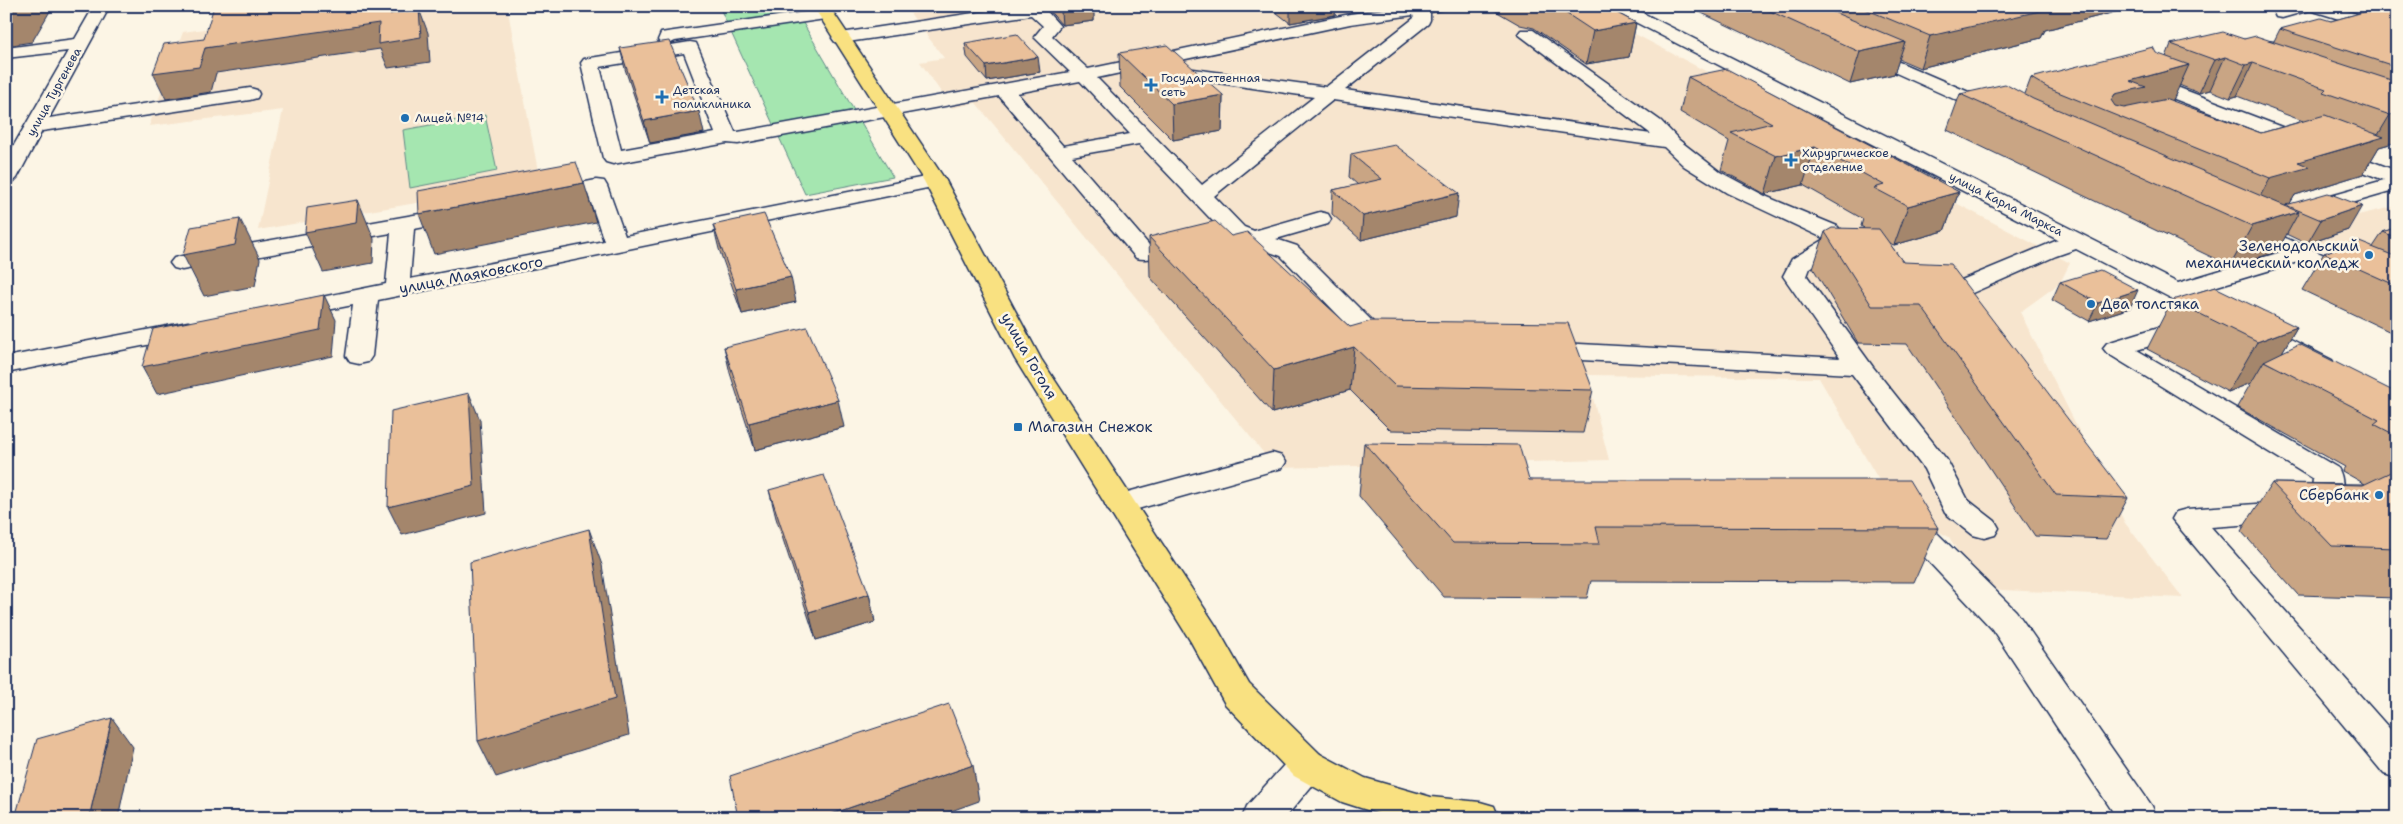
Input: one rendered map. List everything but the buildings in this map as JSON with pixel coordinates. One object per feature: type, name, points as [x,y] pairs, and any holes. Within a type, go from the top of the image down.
[{"type":"main road","name":"улица Гоголя","points":[[824,10],[935,181],[1028,359],[1204,635],[1237,694],[1307,765],[1355,791],[1431,814],[1480,818]]},
{"type":"street","name":"улица Тургенева","points":[[6,178],[102,6]]},
{"type":"street","name":"улица Карла Маркса","points":[[1616,6],[2345,376]]},
{"type":"street","points":[[2282,14],[2308,6]]},
{"type":"street","points":[[2314,6],[2397,32]]},
{"type":"street","points":[[727,137],[690,47],[590,63],[613,158],[727,137],[738,138],[1084,75],[1350,19],[1431,8]]},
{"type":"street","points":[[1201,196],[1422,20],[1431,8]]},
{"type":"street","points":[[669,50],[667,37],[824,10]]},
{"type":"street","points":[[842,38],[1035,10],[1052,26],[1043,38],[1084,75],[1201,196],[1228,236],[1289,251],[1378,342],[1417,344]]},
{"type":"street","points":[[2347,34],[2373,25]]},
{"type":"street","points":[[1528,34],[1654,124],[1668,142],[1697,167],[1753,199],[1829,231],[1847,244],[1800,264],[1795,276],[1860,367],[1937,467],[1956,506],[1984,528]]},
{"type":"street","points":[[6,52],[80,44]]},
{"type":"street","points":[[1847,45],[1994,109],[2010,119]]},
{"type":"street","points":[[1131,65],[1668,142]]},
{"type":"street","points":[[2148,82],[2397,178]]},
{"type":"street","points":[[1004,90],[1144,253],[1320,219]]},
{"type":"street","points":[[6,141],[32,131],[250,94]]},
{"type":"street","points":[[2179,112],[2207,105]]},
{"type":"street","points":[[1058,153],[1144,137]]},
{"type":"street","points":[[2260,147],[2294,139]]},
{"type":"street","name":"улица Маяковского","points":[[269,315],[935,181]]},
{"type":"street","points":[[2397,183],[2280,217],[2238,224],[2397,296]]},
{"type":"street","points":[[528,200],[596,186],[617,245]]},
{"type":"street","points":[[182,263],[480,210]]},
{"type":"street","points":[[397,290],[403,225]]},
{"type":"street","points":[[1917,276],[1952,293],[2048,251],[2079,241]]},
{"type":"street","points":[[2176,291],[2303,253]]},
{"type":"street","points":[[359,356],[366,296]]},
{"type":"street","points":[[2223,314],[2116,348],[2328,476],[2324,509],[2187,519],[2397,763]]},
{"type":"street","points":[[6,365],[210,326]]},
{"type":"street","points":[[1525,350],[1860,367]]},
{"type":"street","points":[[1120,504],[1272,462]]},
{"type":"street","points":[[1876,512],[1924,538],[2004,620],[2138,818]]},
{"type":"street","points":[[1261,818],[1307,765]]},
{"type":"shaded area","name":"Лицей №14","points":[[368,6],[507,6],[540,182],[258,230],[283,110],[149,126],[183,32]]},
{"type":"shaded area","points":[[952,6],[1582,6],[2070,263],[2060,283],[2020,312],[2125,523],[2183,598],[1981,589],[1949,537],[1897,511],[1819,378],[1587,375],[1609,460],[1276,468],[976,103],[952,108],[920,62],[944,58],[910,13]]},
{"type":"shaded area","name":"Зеленодольский механический колледж","points":[[2397,206],[2397,280],[2288,231]]},
{"type":"green space","points":[[719,6],[793,6],[893,177],[805,194]]},
{"type":"green space","points":[[485,115],[497,171],[410,188],[403,130]]},
{"type":"place","name":"Государственная сеть","points":[[1151,85]]},
{"type":"place","name":"Детская поликлиника","points":[[662,97]]},
{"type":"place","name":"Лицей №14","points":[[405,118]]},
{"type":"place","name":"Хирургическое отделение","points":[[1791,160]]},
{"type":"place","name":"Зеленодольский механический колледж","points":[[2369,255]]},
{"type":"place","name":"Два толстяка","points":[[2091,304]]},
{"type":"place","name":"Магазин Снежок","points":[[1018,427]]},
{"type":"place","name":"Сбербанк","points":[[2379,495]]}]
